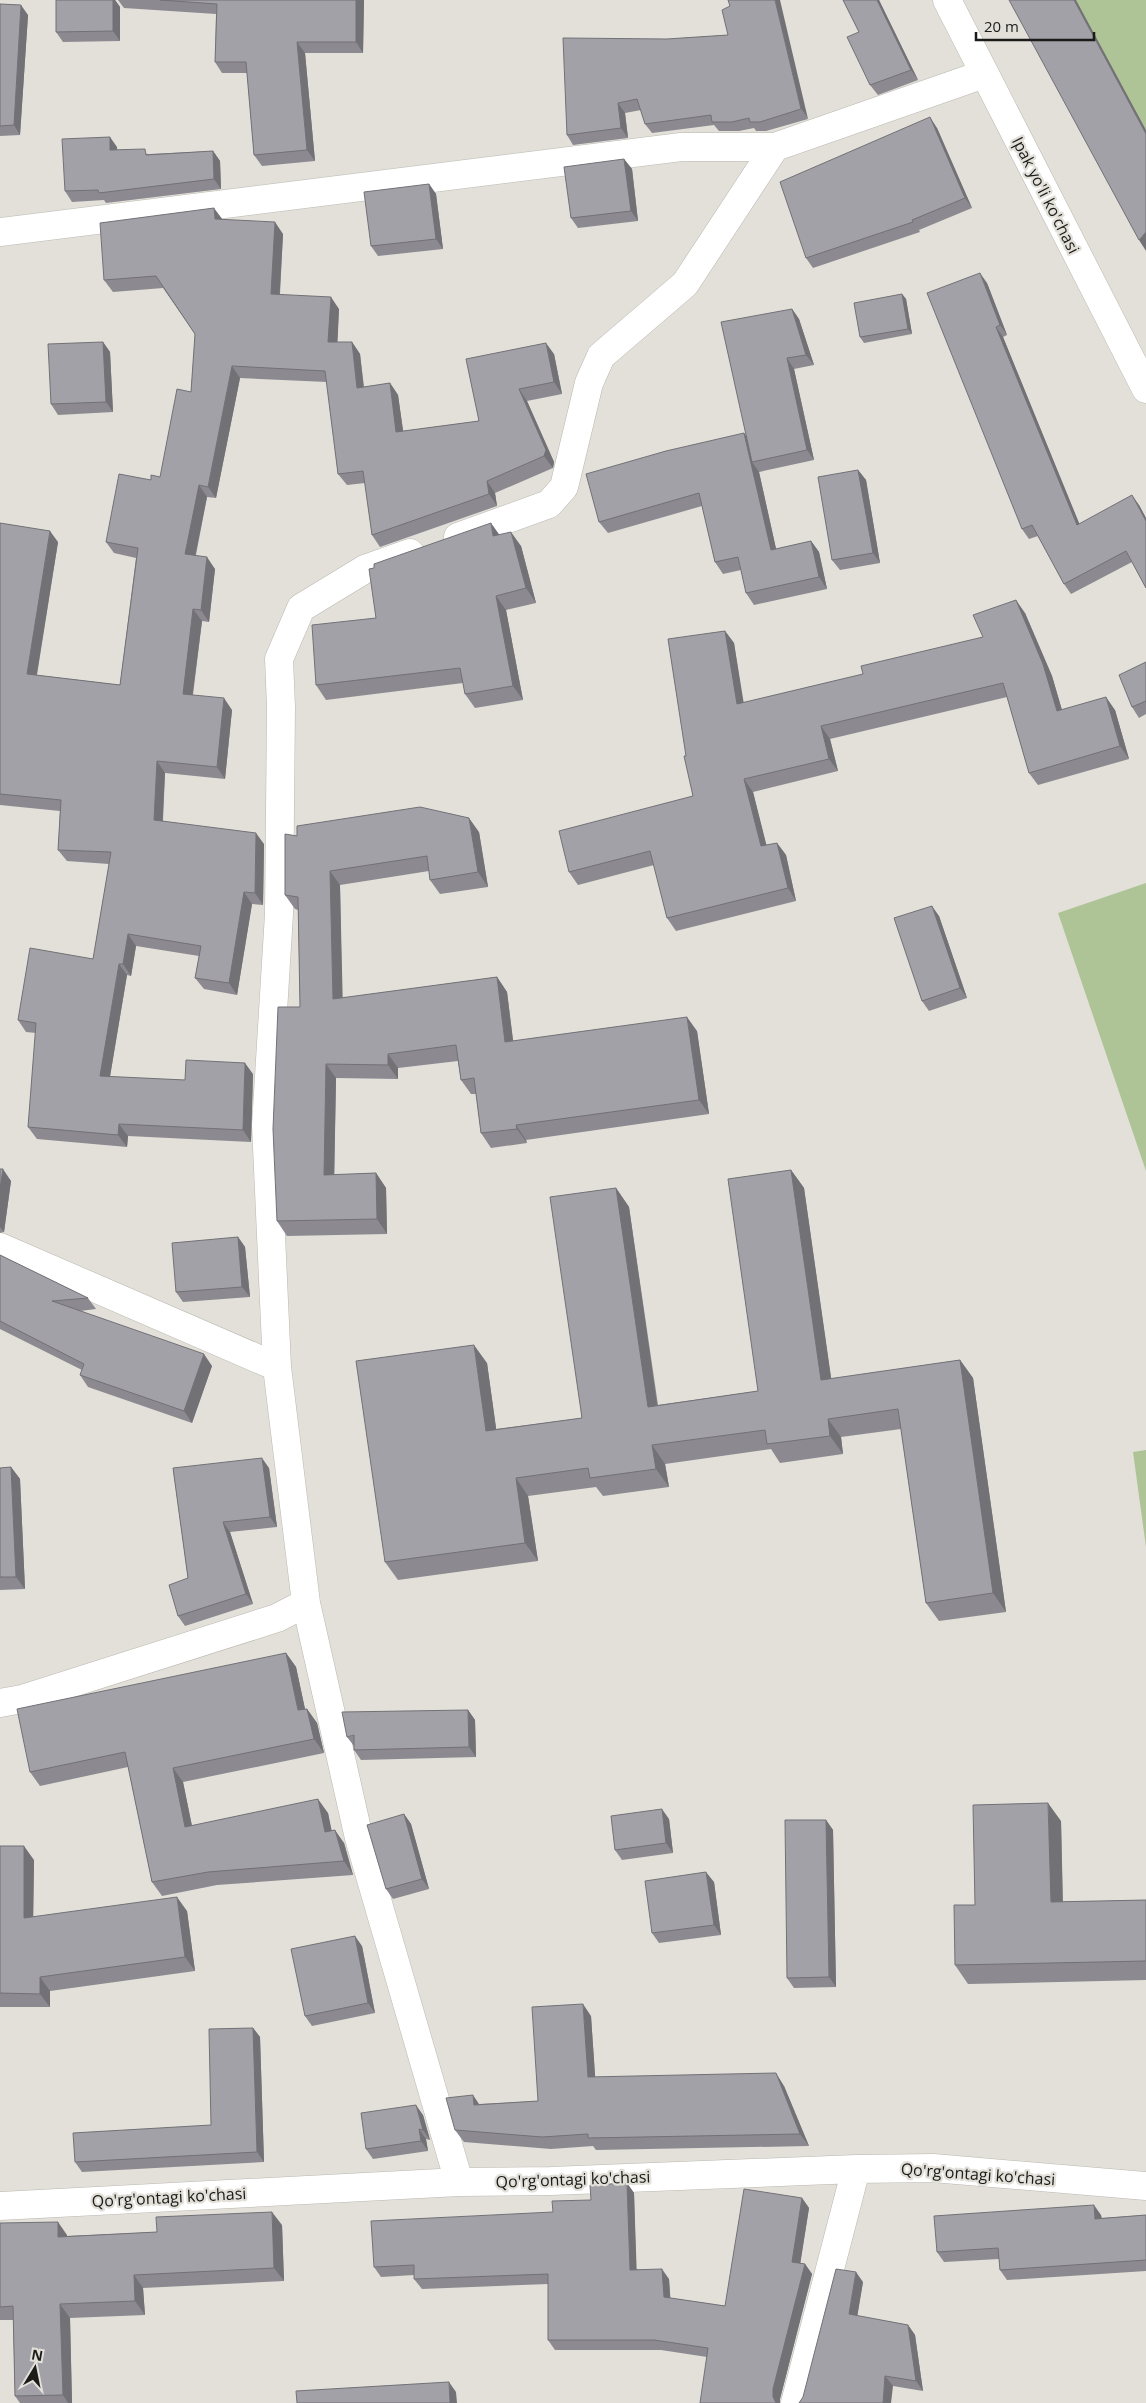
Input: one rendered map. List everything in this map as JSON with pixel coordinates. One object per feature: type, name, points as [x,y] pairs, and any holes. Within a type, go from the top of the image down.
[{"type":"street","name":"Ipak yo'li ko'chasi","points":[[947,0],[1146,389]]},
{"type":"street","points":[[0,232],[681,147],[775,147],[984,74]]},
{"type":"street","points":[[459,2182],[359,1838],[306,1603],[277,1367],[266,1125],[279,914],[281,707],[279,659],[301,608],[365,569],[549,504],[564,487],[590,383],[601,356],[685,284],[775,147]]},
{"type":"street","points":[[0,1247],[277,1367]]},
{"type":"street","points":[[0,1703],[22,1699],[277,1618],[306,1603]]},
{"type":"street","name":"Qo'rg'ontagi ko'chasi","points":[[0,2206],[459,2182],[551,2182],[856,2169],[933,2168],[1146,2186]]},
{"type":"street","points":[[795,2403],[856,2169]]},
{"type":"green space","points":[[1024,0],[1146,0],[1146,228]]},
{"type":"green space","points":[[1146,883],[1146,1171],[1058,913]]},
{"type":"green space","points":[[1146,1450],[1146,1547],[1133,1452]]},
{"type":"building","points":[[56,0],[113,0],[113,31],[56,32]]},
{"type":"building","points":[[160,0],[356,0],[356,42],[297,42],[307,150],[254,155],[246,62],[215,62],[217,4]]},
{"type":"building","points":[[728,0],[775,0],[801,109],[760,122],[750,122],[749,118],[732,122],[712,122],[711,115],[645,124],[637,99],[618,103],[621,128],[567,135],[563,38],[667,39],[728,35],[722,10],[730,6]]},
{"type":"building","points":[[843,0],[877,0],[911,70],[870,85],[847,37],[859,32]]},
{"type":"building","points":[[1009,0],[1074,0],[1146,134],[1146,232],[1139,240]]},
{"type":"building","points":[[0,4],[21,5],[14,125],[0,126]]},
{"type":"building","points":[[930,117],[965,198],[912,220],[913,222],[806,258],[780,182]]},
{"type":"building","points":[[110,137],[110,150],[145,149],[146,155],[213,151],[214,179],[99,193],[98,190],[65,191],[62,139]]},
{"type":"building","points":[[624,159],[631,211],[571,218],[564,167]]},
{"type":"building","points":[[429,184],[436,239],[371,246],[364,192]]},
{"type":"building","points":[[214,208],[215,219],[275,222],[271,294],[331,297],[328,342],[352,342],[357,388],[390,383],[396,432],[479,421],[466,359],[546,343],[554,382],[519,389],[546,450],[544,456],[487,481],[489,494],[372,535],[363,471],[338,474],[325,371],[232,366],[208,487],[199,485],[185,554],[207,557],[201,610],[193,609],[183,694],[224,698],[217,767],[157,761],[154,820],[256,833],[255,893],[244,892],[229,983],[195,978],[201,946],[128,934],[123,964],[119,964],[100,1076],[185,1080],[186,1060],[245,1063],[243,1130],[119,1124],[118,1135],[28,1127],[36,1023],[18,1020],[30,948],[93,959],[111,852],[58,850],[61,800],[0,794],[0,523],[50,531],[27,674],[120,685],[138,548],[106,542],[119,474],[151,480],[151,475],[160,477],[177,389],[191,392],[195,334],[156,276],[104,280],[100,223]]},
{"type":"building","points":[[980,273],[1000,325],[996,327],[1077,525],[1132,495],[1146,521],[1146,588],[1126,551],[1064,584],[1032,525],[1022,529],[927,293]]},
{"type":"building","points":[[902,294],[908,329],[860,337],[854,303]]},
{"type":"building","points":[[792,309],[806,355],[787,358],[807,450],[752,462],[721,322]]},
{"type":"building","points":[[103,342],[106,402],[51,404],[48,344]]},
{"type":"building","points":[[744,433],[771,550],[811,541],[819,577],[746,593],[738,557],[715,562],[699,493],[599,522],[586,474],[666,451]]},
{"type":"building","points":[[858,470],[873,553],[832,560],[818,477]]},
{"type":"building","points":[[491,523],[493,536],[511,532],[526,588],[496,596],[513,686],[465,694],[460,668],[316,685],[312,625],[376,618],[369,569],[374,568],[374,564]]},
{"type":"building","points":[[1016,600],[1043,664],[1057,711],[1106,697],[1120,746],[1029,773],[1003,683],[821,726],[829,759],[744,779],[761,846],[777,843],[788,888],[667,918],[650,851],[569,872],[559,831],[693,796],[684,756],[686,756],[668,639],[725,631],[737,704],[863,674],[861,666],[983,637],[973,615]]},
{"type":"building","points":[[1146,662],[1146,701],[1132,707],[1119,675]]},
{"type":"building","points":[[420,807],[469,818],[478,872],[430,880],[427,856],[330,871],[333,999],[497,977],[505,1042],[687,1017],[699,1100],[516,1125],[517,1129],[481,1133],[474,1078],[461,1080],[456,1045],[388,1054],[388,1065],[326,1064],[324,1175],[376,1173],[377,1219],[277,1221],[273,1129],[278,1007],[300,1007],[298,897],[285,895],[285,834],[297,836],[297,826]]},
{"type":"building","points":[[932,906],[960,988],[922,1001],[894,918]]},
{"type":"building","points":[[0,1169],[3,1169],[0,1190]]},
{"type":"building","points":[[791,1170],[821,1380],[960,1360],[993,1593],[926,1603],[898,1409],[828,1419],[830,1436],[767,1444],[765,1430],[652,1445],[656,1469],[590,1478],[588,1468],[516,1478],[525,1543],[385,1562],[356,1361],[474,1345],[486,1431],[582,1418],[550,1197],[616,1188],[648,1407],[758,1391],[728,1179]]},
{"type":"building","points":[[238,1237],[242,1287],[176,1292],[172,1243]]},
{"type":"building","points":[[0,1255],[88,1298],[52,1301],[204,1354],[184,1411],[80,1375],[84,1364],[0,1321]]},
{"type":"building","points":[[262,1458],[270,1517],[223,1522],[246,1594],[178,1616],[169,1585],[188,1578],[173,1468]]},
{"type":"building","points":[[11,1467],[16,1577],[0,1577],[0,1468]]},
{"type":"building","points":[[286,1653],[298,1710],[307,1709],[314,1739],[173,1768],[185,1827],[318,1799],[325,1832],[335,1830],[344,1861],[208,1872],[152,1882],[125,1752],[30,1772],[17,1709]]},
{"type":"building","points":[[468,1710],[469,1747],[354,1750],[354,1735],[347,1737],[342,1712]]},
{"type":"building","points":[[1048,1803],[1051,1902],[1146,1900],[1146,1961],[955,1965],[954,1905],[975,1905],[973,1805]]},
{"type":"building","points":[[662,1809],[666,1843],[615,1850],[611,1816]]},
{"type":"building","points":[[404,1814],[422,1879],[386,1889],[367,1825]]},
{"type":"building","points":[[785,1820],[826,1820],[829,1977],[787,1978]]},
{"type":"building","points":[[0,1846],[24,1846],[24,1918],[177,1897],[185,1957],[40,1977],[40,1994],[0,1993]]},
{"type":"building","points":[[706,1872],[714,1925],[652,1933],[645,1881]]},
{"type":"building","points":[[355,1936],[368,2003],[305,2016],[291,1949]]},
{"type":"building","points":[[583,2004],[588,2077],[776,2073],[800,2134],[588,2138],[588,2134],[542,2137],[455,2130],[446,2098],[473,2095],[474,2105],[538,2101],[532,2007]]},
{"type":"building","points":[[253,2028],[257,2152],[75,2162],[73,2133],[211,2125],[209,2029]]},
{"type":"building","points":[[416,2105],[423,2130],[419,2129],[421,2141],[366,2149],[361,2113]]},
{"type":"building","points":[[627,2183],[630,2270],[662,2269],[664,2297],[725,2306],[744,2189],[802,2198],[792,2262],[805,2264],[773,2389],[773,2397],[776,2403],[700,2403],[708,2348],[654,2340],[548,2340],[548,2274],[414,2279],[414,2265],[374,2267],[371,2221],[553,2212],[552,2201],[591,2200],[590,2185]]},
{"type":"building","points":[[1094,2205],[1095,2219],[1146,2215],[1146,2260],[1000,2270],[998,2248],[937,2252],[934,2216]]},
{"type":"building","points":[[272,2212],[274,2268],[134,2275],[135,2301],[60,2304],[63,2395],[15,2396],[13,2306],[0,2307],[0,2223],[58,2222],[58,2237],[157,2232],[156,2217]]},
{"type":"building","points":[[836,2269],[856,2272],[849,2314],[908,2325],[916,2381],[885,2376],[883,2403],[799,2403],[803,2397]]},
{"type":"building","points":[[449,2382],[450,2403],[297,2403],[296,2391]]}]
